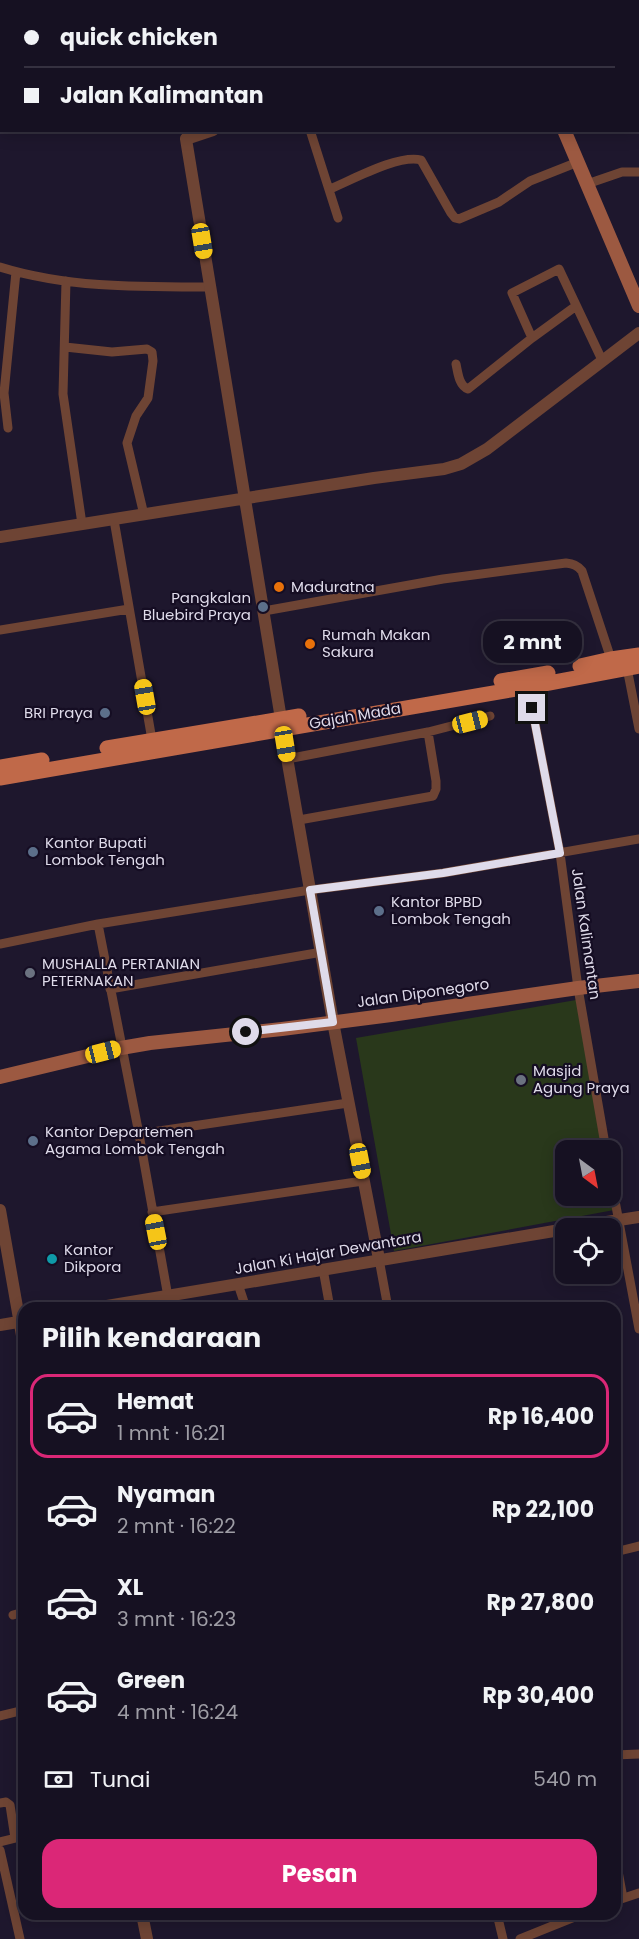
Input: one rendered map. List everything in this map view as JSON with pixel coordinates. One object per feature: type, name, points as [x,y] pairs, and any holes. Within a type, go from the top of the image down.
[{"type":"main road","points":[[565,132],[639,306]]},
{"type":"main road","name":"Gajah Mada","points":[[434,698],[528,687],[623,666],[639,656]]},
{"type":"main road","name":"Gajah Mada","points":[[0,767],[72,760],[434,698],[572,669],[623,666]]},
{"type":"main road","name":"Gajah Mada","points":[[0,778],[152,740],[282,724]]},
{"type":"main road","name":"Jalan Diponegoro","points":[[0,1077],[121,1048],[162,1041],[282,1029],[639,981]]},
{"type":"street","points":[[202,132],[185,135],[209,287],[333,1022],[387,1302]]},
{"type":"street","points":[[311,132],[338,218]]},
{"type":"street","points":[[330,189],[399,160],[418,159],[421,160],[451,213],[459,219],[500,202],[530,181],[578,162]]},
{"type":"street","points":[[587,184],[622,171],[639,171]]},
{"type":"street","points":[[0,267],[66,282],[103,286],[209,287]]},
{"type":"street","points":[[532,338],[512,296],[513,292],[559,269],[602,360]]},
{"type":"street","points":[[8,428],[4,393],[16,272]]},
{"type":"street","points":[[66,282],[63,394],[82,524]]},
{"type":"street","points":[[456,364],[461,383],[468,389],[576,306]]},
{"type":"street","points":[[0,537],[385,476],[444,469],[461,464],[487,449],[639,333]]},
{"type":"street","points":[[65,347],[112,352],[147,349],[152,352],[148,398],[136,416],[127,443],[144,515]]},
{"type":"street","points":[[114,520],[152,740]]},
{"type":"street","points":[[264,611],[443,579],[573,564],[582,571],[623,666],[639,729]]},
{"type":"street","points":[[0,630],[129,609]]},
{"type":"street","name":"Jalan Kalimantan","points":[[528,687],[560,853],[578,988],[604,1140]]},
{"type":"street","points":[[287,759],[428,732],[490,716]]},
{"type":"street","points":[[299,820],[433,796],[436,781],[428,732]]},
{"type":"street","points":[[0,944],[98,924],[310,890],[443,873],[639,839]]},
{"type":"street","points":[[98,924],[169,1302]]},
{"type":"street","points":[[110,988],[322,952]]},
{"type":"street","points":[[139,1134],[348,1103]]},
{"type":"street","points":[[152,1212],[363,1181]]},
{"type":"street","points":[[0,1210],[18,1305]]},
{"type":"street","name":"Jalan Ki Hajar Dewantara","points":[[621,1220],[639,1217]]},
{"type":"street","name":"Jalan Ki Hajar Dewantara","points":[[129,1302],[555,1231]]},
{"type":"street","points":[[621,1231],[639,1329]]},
{"type":"street","points":[[323,1269],[329,1302]]},
{"type":"street","points":[[238,1284],[244,1302]]},
{"type":"street","points":[[0,1326],[18,1322]]},
{"type":"street","points":[[621,1550],[639,1546]]},
{"type":"street","points":[[13,1615],[18,1614]]},
{"type":"street","points":[[0,1716],[18,1712]]},
{"type":"street","points":[[621,1755],[639,1754]]},
{"type":"street","points":[[0,1803],[6,1802],[10,1805],[18,1831]]},
{"type":"street","points":[[0,1842],[18,1838]]},
{"type":"street","points":[[0,1850],[20,1939]]},
{"type":"street","points":[[621,1899],[639,1893]]},
{"type":"street","points":[[143,1920],[147,1939]]},
{"type":"street","points":[[498,1920],[503,1939]]},
{"type":"street","points":[[520,1939],[564,1920]]},
{"type":"green space","points":[[576,1000],[601,1140],[555,1140],[555,1206],[613,1206],[614,1210],[571,1218],[555,1218],[555,1221],[394,1251],[356,1038]]},
{"type":"place","name":"Maduratna","points":[[279,587]]},
{"type":"place","name":"Pangkalan Bluebird Praya","points":[[263,607]]},
{"type":"place","name":"Rumah Makan Sakura","points":[[310,644]]},
{"type":"place","name":"BRI Praya","points":[[105,713]]},
{"type":"place","name":"Kantor Bupati Lombok Tengah","points":[[33,852]]},
{"type":"place","name":"Kantor BPBD Lombok Tengah","points":[[379,911]]},
{"type":"place","name":"MUSHALLA PERTANIAN PETERNAKAN","points":[[30,973]]},
{"type":"place","name":"Masjid Agung Praya","points":[[521,1080]]},
{"type":"place","name":"Kantor Departemen Agama Lombok Tengah","points":[[33,1141]]},
{"type":"place","name":"Kantor Dikpora","points":[[52,1259]]},
{"type":"route","points":[[246,1032],[333,1022],[310,890],[443,873],[560,853],[532,708]]}]
